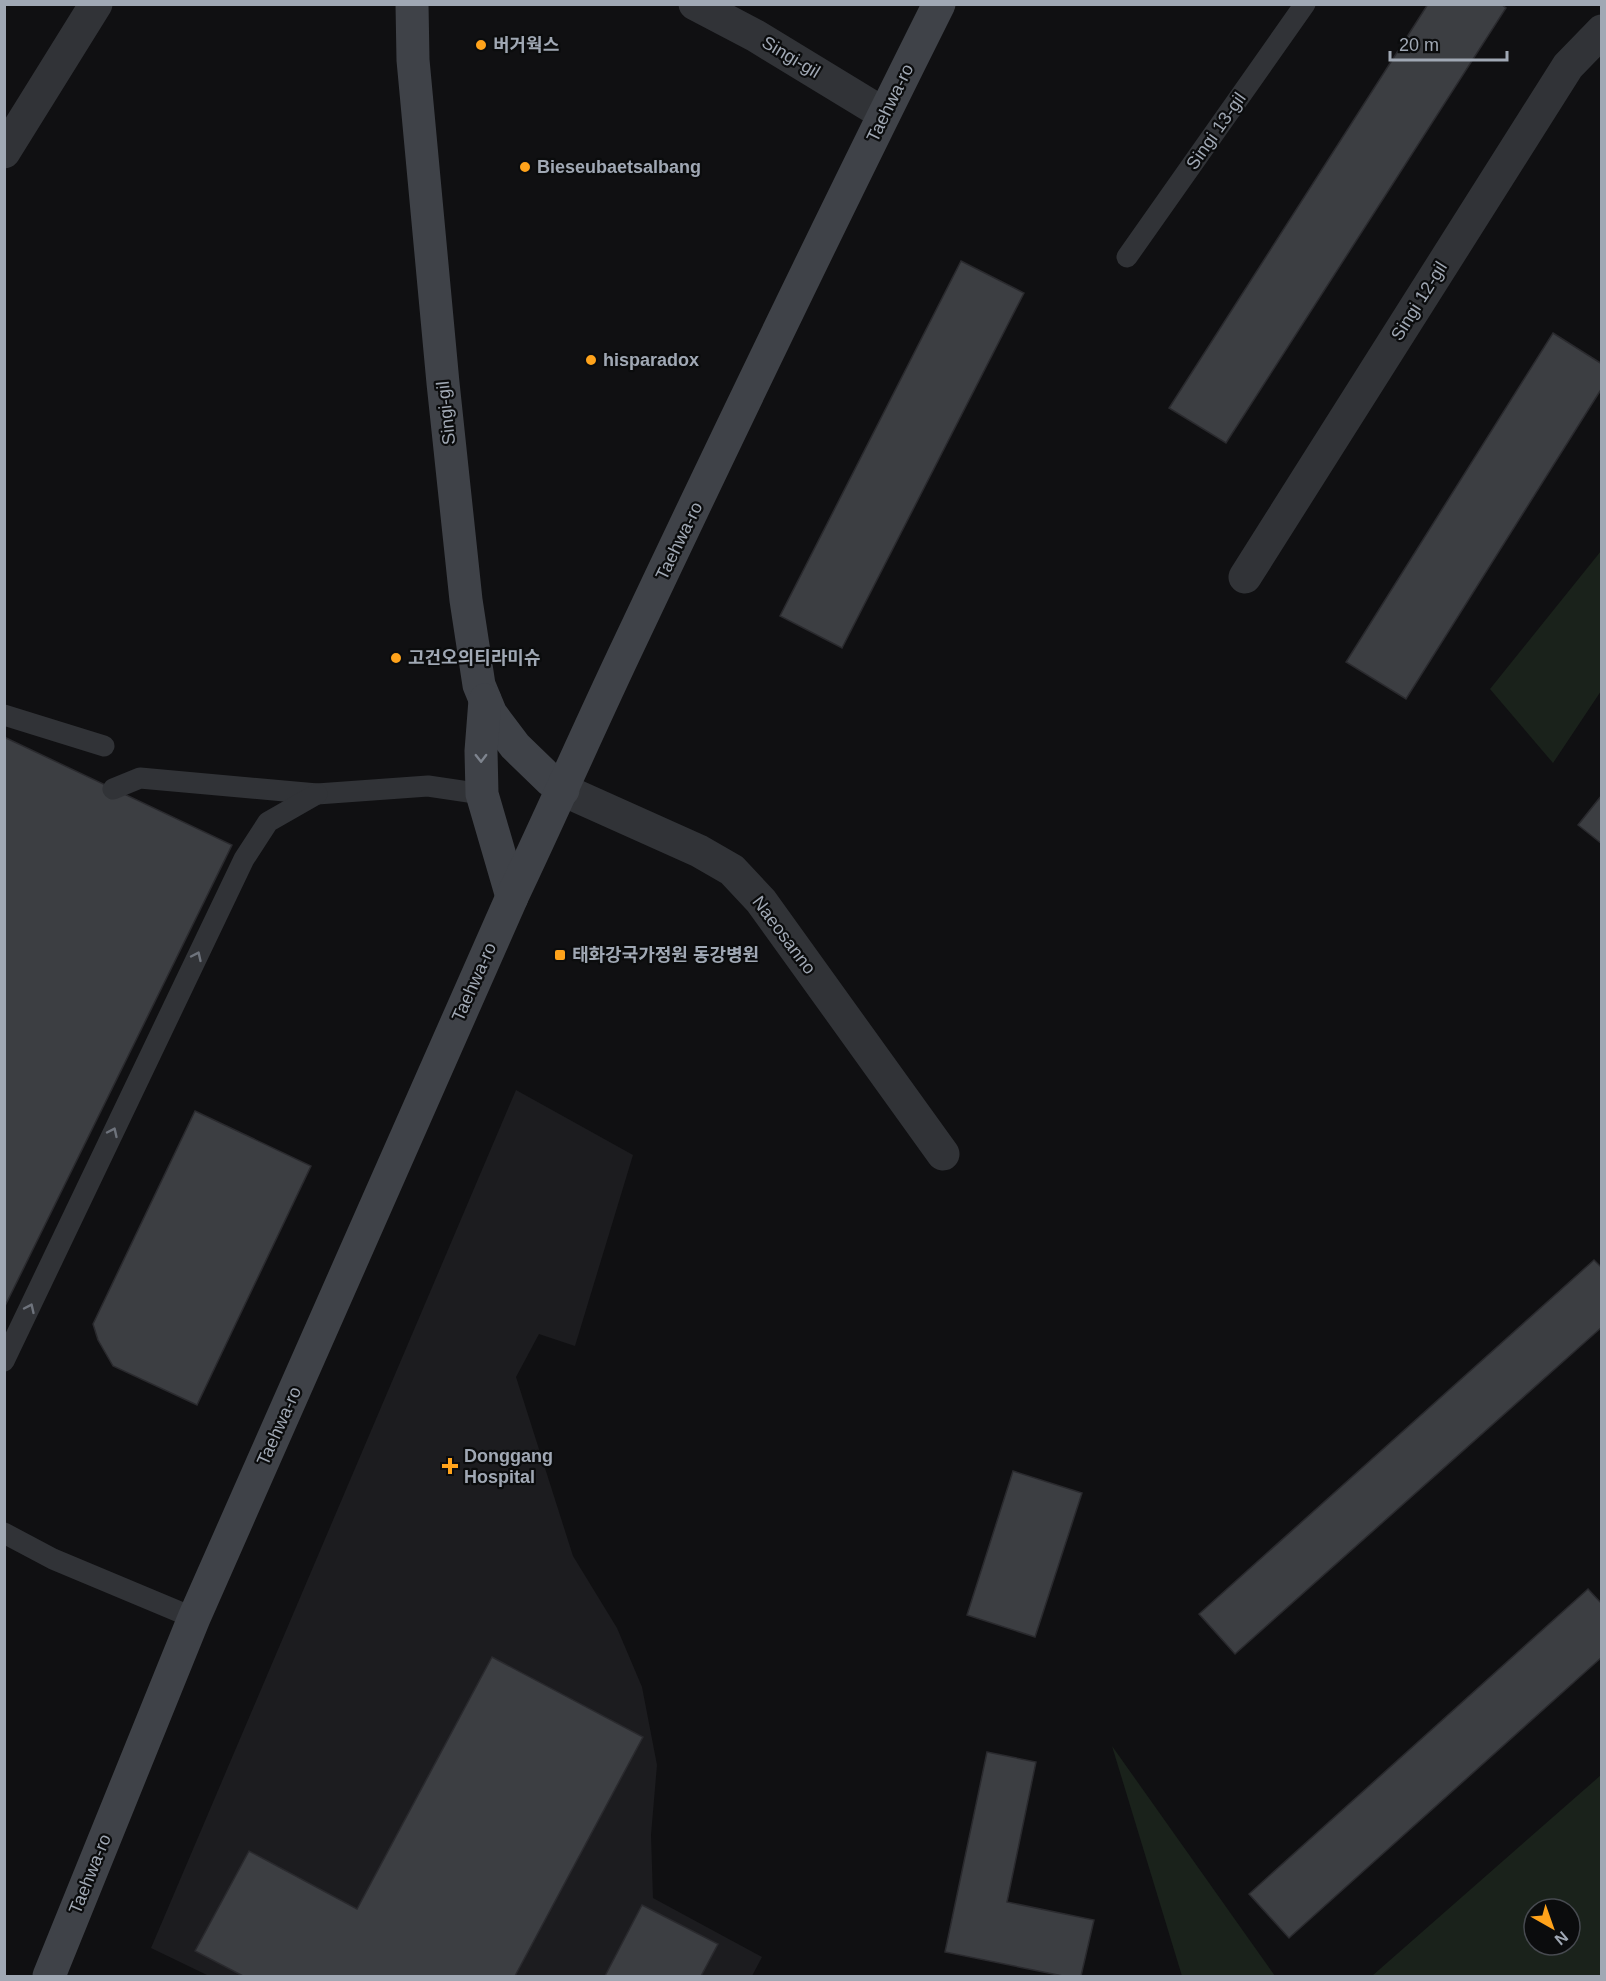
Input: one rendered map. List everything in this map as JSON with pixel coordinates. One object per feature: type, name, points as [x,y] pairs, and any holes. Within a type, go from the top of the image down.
[{"type":"main road","name":"Singi-gil","points":[[412,4],[413,60],[457,524],[479,685],[491,714],[515,746],[563,790]]},
{"type":"main road","name":"Taehwa-ro","points":[[49,1977],[194,1618],[512,897],[628,646],[939,4]]},
{"type":"main road","points":[[486,700],[481,751],[482,794],[512,897]]},
{"type":"street","points":[[4,152],[96,4]]},
{"type":"street","name":"Singi-gil","points":[[695,4],[756,36],[884,114]]},
{"type":"street","name":"Singi 12-gil","points":[[1245,577],[1568,66],[1602,31]]},
{"type":"street","name":"Naeosanno","points":[[563,790],[699,851],[732,870],[761,901],[943,1154]]},
{"type":"lane","name":"Singi 13-gil","points":[[1127,258],[1305,4]]},
{"type":"lane","points":[[4,715],[104,746]]},
{"type":"lane","points":[[113,789],[140,778],[317,794],[428,786],[482,794]]},
{"type":"lane","points":[[4,1361],[244,859],[267,822],[317,794]]},
{"type":"lane","points":[[4,1533],[53,1559],[194,1618]]},
{"type":"shaded area","points":[[1601,551],[1601,691],[1553,763],[1490,689]]},
{"type":"shaded area","name":"Donggang Hospital","points":[[516,1090],[633,1155],[575,1346],[539,1334],[516,1377],[573,1556],[617,1628],[642,1687],[657,1765],[651,1835],[653,1898],[762,1957],[752,1976],[209,1976],[151,1948]]},
{"type":"shaded area","points":[[1112,1746],[1275,1976],[1182,1976]]},
{"type":"shaded area","points":[[1601,1775],[1601,1976],[1372,1976]]},
{"type":"building","points":[[1428,4],[1501,4],[1506,8],[1226,443],[1169,408]]},
{"type":"building","points":[[961,261],[1024,293],[842,648],[780,616]]},
{"type":"building","points":[[1553,333],[1602,364],[1602,388],[1406,699],[1346,662]]},
{"type":"building","points":[[4,737],[232,845],[4,1308]]},
{"type":"building","points":[[1602,795],[1602,844],[1578,825]]},
{"type":"building","points":[[195,1111],[311,1166],[197,1405],[113,1366],[98,1340],[93,1324]]},
{"type":"building","points":[[1594,1260],[1602,1268],[1602,1327],[1235,1654],[1199,1614]]},
{"type":"building","points":[[1013,1471],[1082,1493],[1035,1637],[967,1615]]},
{"type":"building","points":[[1588,1589],[1602,1604],[1602,1657],[1289,1938],[1249,1894]]},
{"type":"building","points":[[492,1657],[643,1737],[515,1976],[243,1976],[195,1951],[249,1851],[357,1909]]},
{"type":"building","points":[[987,1752],[1036,1762],[1007,1902],[1094,1920],[1081,1976],[1063,1976],[945,1952]]},
{"type":"building","points":[[642,1905],[718,1944],[701,1976],[605,1976]]},
{"type":"place","name":"버거웍스","points":[[481,45]]},
{"type":"place","name":"Bieseubaetsalbang","points":[[525,167]]},
{"type":"place","name":"hisparadox","points":[[591,360]]},
{"type":"place","name":"고건오의티라미슈","points":[[396,658]]},
{"type":"place","name":"태화강국가정원 동강병원","points":[[560,955]]},
{"type":"place","name":"Donggang Hospital","points":[[450,1466]]}]
